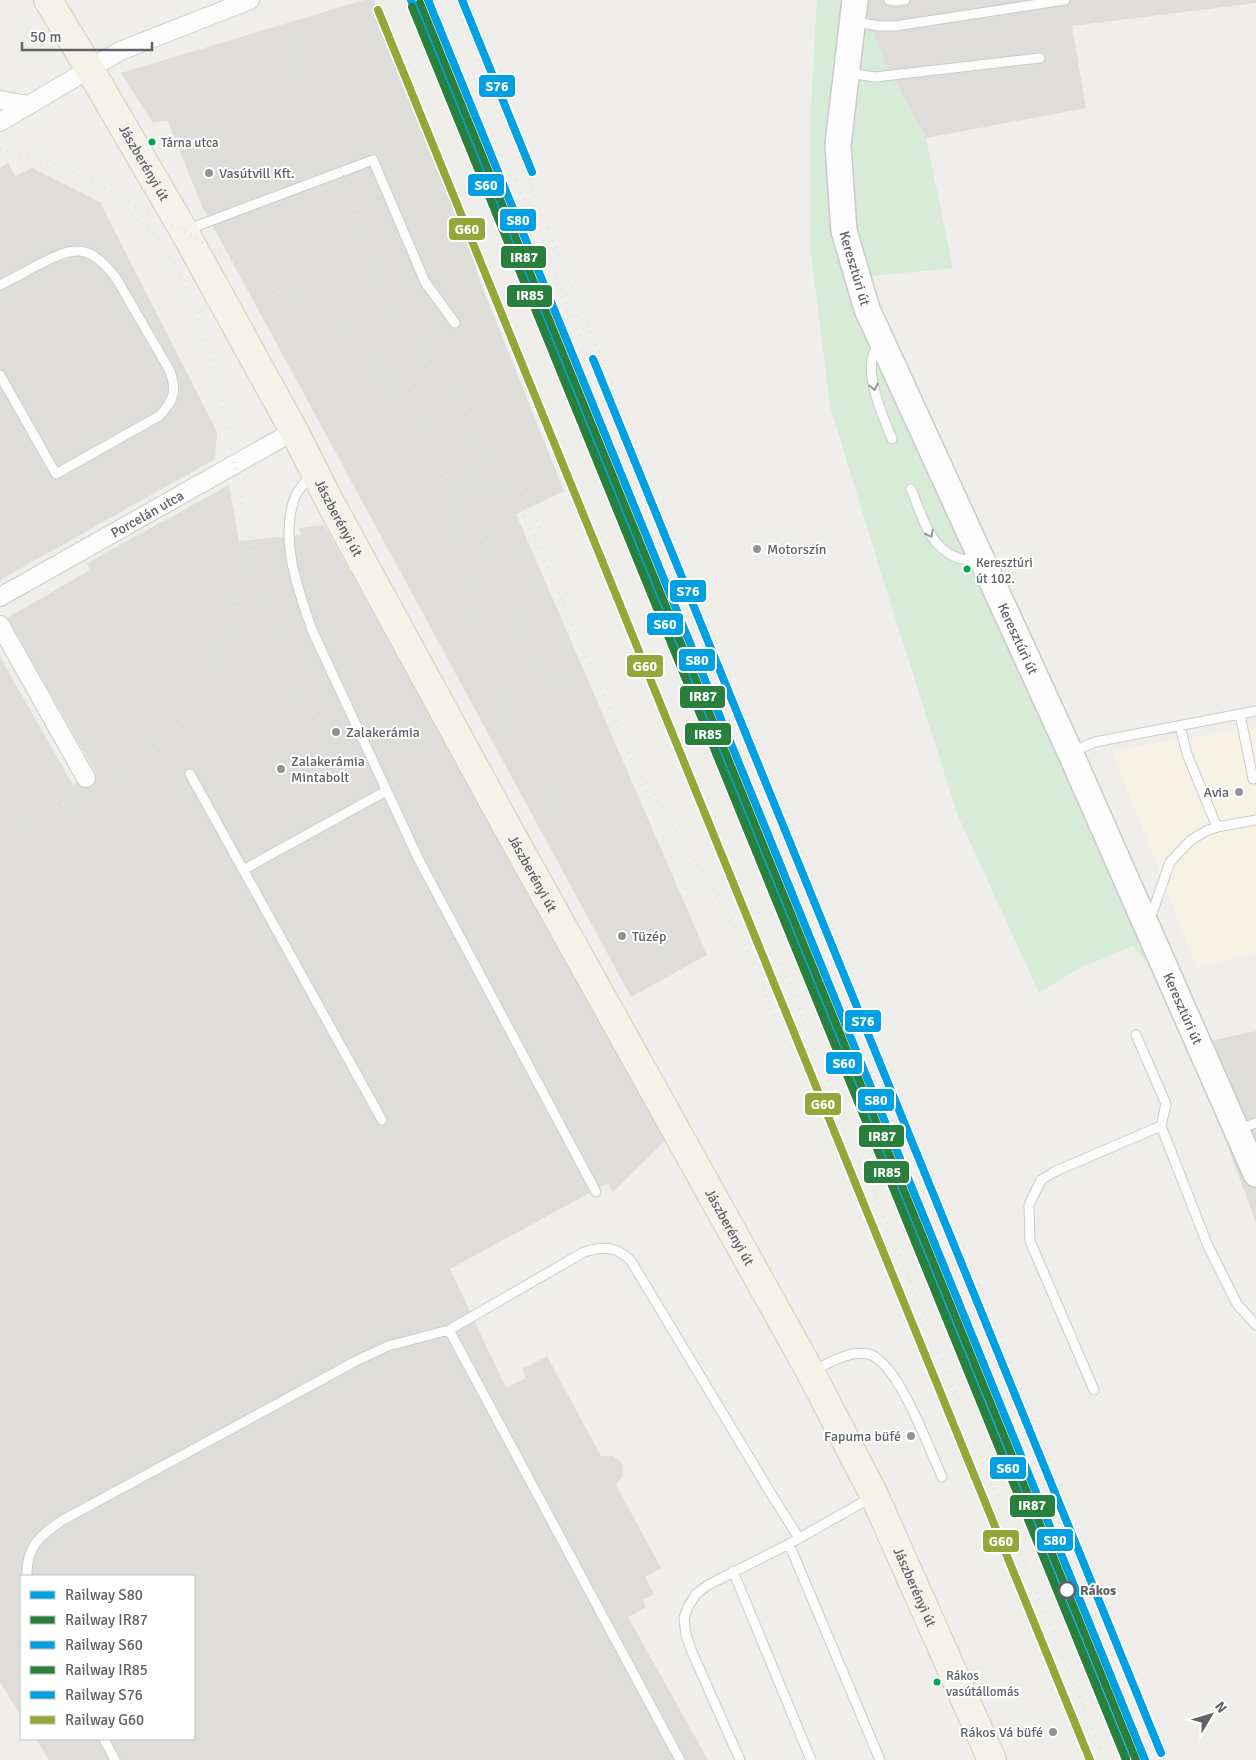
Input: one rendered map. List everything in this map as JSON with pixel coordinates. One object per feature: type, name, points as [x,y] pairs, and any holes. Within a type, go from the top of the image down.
[{"type":"main road","name":"Jászberényi út","points":[[48,0],[184,231],[506,825],[811,1373],[874,1495],[992,1760]]},
{"type":"main road","name":"Keresztúri út","points":[[854,11],[838,145],[844,231],[867,308],[1070,752],[1147,927],[1248,1137],[1256,1174]]},
{"type":"street","points":[[0,122],[120,51],[250,0]]},
{"type":"street","points":[[0,100],[29,106]]},
{"type":"street","name":"Porcelán utca","points":[[0,597],[294,431]]},
{"type":"street","points":[[0,625],[86,778]]},
{"type":"lane","points":[[889,0],[896,2],[905,0]]},
{"type":"lane","points":[[854,11],[879,26],[895,26],[1065,0]]},
{"type":"lane","points":[[846,72],[875,77],[1040,58]]},
{"type":"lane","points":[[184,231],[374,160],[425,282],[455,323]]},
{"type":"lane","points":[[0,285],[62,253],[80,251],[99,259],[116,278],[170,371],[173,379],[173,398],[168,407],[159,416],[56,474],[0,375]]},
{"type":"lane","points":[[881,340],[873,355],[872,376],[878,406],[892,438]]},
{"type":"lane","points":[[314,471],[296,496],[288,523],[290,549],[298,586],[312,630],[418,858],[596,1192]]},
{"type":"lane","points":[[911,489],[936,545],[958,558],[983,562]]},
{"type":"lane","points":[[1070,752],[1096,742],[1256,711]]},
{"type":"lane","points":[[1240,714],[1253,779]]},
{"type":"lane","points":[[1180,726],[1187,754],[1217,827]]},
{"type":"lane","points":[[190,774],[382,1120]]},
{"type":"lane","points":[[244,870],[386,791]]},
{"type":"lane","points":[[1147,927],[1170,862],[1191,840],[1217,827],[1256,820]]},
{"type":"lane","points":[[1136,1035],[1166,1104],[1161,1126],[1208,1246],[1237,1304],[1256,1325]]},
{"type":"lane","points":[[1094,1390],[1030,1241],[1029,1205],[1041,1180],[1056,1170],[1161,1126]]},
{"type":"lane","points":[[26,1575],[28,1560],[38,1538],[63,1520],[356,1360],[388,1346],[449,1330],[584,1252],[606,1247],[616,1249],[625,1254],[631,1261],[799,1538]]},
{"type":"lane","points":[[449,1330],[680,1760]]},
{"type":"lane","points":[[811,1373],[832,1362],[854,1354],[868,1354],[883,1363],[901,1387],[942,1477]]},
{"type":"lane","points":[[740,1760],[686,1635],[684,1618],[688,1607],[696,1594],[708,1584],[789,1544],[874,1495]]},
{"type":"lane","points":[[789,1544],[880,1760]]},
{"type":"lane","points":[[733,1572],[811,1760]]},
{"type":"lane","points":[[105,1740],[115,1760]]},
{"type":"shaded area","points":[[364,0],[374,0],[470,238],[478,276],[564,491],[516,514],[707,955],[631,997],[203,208],[167,120],[153,123],[121,73]]},
{"type":"shaded area","points":[[860,0],[1256,0],[1256,3],[1072,26],[1086,108],[926,138],[886,65]]},
{"type":"shaded area","points":[[8,163],[15,176],[32,168],[100,202],[217,432],[215,459],[0,580],[0,168]]},
{"type":"shaded area","points":[[229,485],[239,541],[301,535],[299,528],[324,525],[667,1139],[613,1192],[608,1183],[450,1269],[506,1388],[526,1378],[522,1369],[547,1356],[601,1456],[613,1456],[622,1463],[623,1475],[616,1485],[661,1568],[645,1577],[654,1594],[643,1600],[646,1607],[628,1617],[708,1760],[49,1760],[37,1740],[195,1740],[195,1575],[20,1575],[20,1714],[0,1682],[0,657],[73,785],[96,773],[7,618],[90,570],[87,563]]},
{"type":"shaded area","points":[[1256,726],[1256,954],[1197,968],[1112,751]]},
{"type":"shaded area","points":[[1256,1031],[1256,1223],[1191,1045]]},
{"type":"green space","points":[[817,0],[860,0],[886,65],[926,138],[953,268],[862,277],[1164,984],[1133,946],[1078,969],[1039,993],[958,816],[830,406],[811,254],[811,105]]},
{"type":"railway","points":[[416,0],[696,691],[727,797]]},
{"type":"railway","points":[[458,0],[465,24],[1097,1577]]},
{"type":"railway","points":[[290,38],[378,268],[403,323],[423,357],[484,431],[510,470],[532,506],[553,564]]},
{"type":"railway","points":[[0,149],[41,159],[66,168],[184,231],[330,325],[418,392],[456,424],[495,467],[522,511],[614,717],[693,907]]},
{"type":"railway","points":[[516,179],[1085,1582]]},
{"type":"railway","points":[[117,200],[147,227],[170,256],[185,283],[198,315],[216,380],[267,617],[280,651],[354,784]]},
{"type":"railway","points":[[354,350],[463,467],[497,512],[511,539],[572,680]]},
{"type":"railway","points":[[401,408],[429,452]]},
{"type":"railway","points":[[426,447],[441,483],[452,520],[474,630],[483,664],[511,732],[557,818]]},
{"type":"railway","points":[[442,471],[470,515],[494,559],[551,692]]},
{"type":"railway","points":[[0,836],[116,777],[150,754],[179,725],[202,694],[212,672],[234,610],[250,546]]},
{"type":"railway","points":[[647,782],[738,931],[757,972],[784,1042]]},
{"type":"railway","points":[[757,905],[1105,1760]]},
{"type":"rail line","name":"S60","points":[[411,0],[1126,1757]]},
{"type":"rail line","name":"S80","points":[[428,0],[1145,1760]]},
{"type":"rail line","name":"S76","points":[[462,0],[532,172]]},
{"type":"rail line","name":"IR87","points":[[420,3],[1136,1760]]},
{"type":"rail line","name":"IR85","points":[[412,7],[1126,1760]]},
{"type":"rail line","name":"G60","points":[[378,10],[1090,1760]]},
{"type":"rail line","name":"S76","points":[[593,359],[1161,1753]]},
{"type":"place","name":"Tárna utca","points":[[152,142]]},
{"type":"place","name":"Vasútvill Kft.","points":[[209,173]]},
{"type":"place","name":"Motorszín","points":[[757,549]]},
{"type":"place","name":"Keresztúri út 102.","points":[[967,569]]},
{"type":"place","name":"Zalakerámia","points":[[336,732]]},
{"type":"place","name":"Zalakerámia Mintabolt","points":[[281,769]]},
{"type":"place","name":"Avia","points":[[1239,792]]},
{"type":"place","name":"Tüzép","points":[[622,936]]},
{"type":"place","name":"Fapuma büfé","points":[[911,1436]]},
{"type":"place","name":"Rákos","points":[[1067,1590]]},
{"type":"place","name":"Rákos vasútállomás","points":[[937,1682]]},
{"type":"place","name":"Rákos Vá büfé","points":[[1053,1732]]}]
